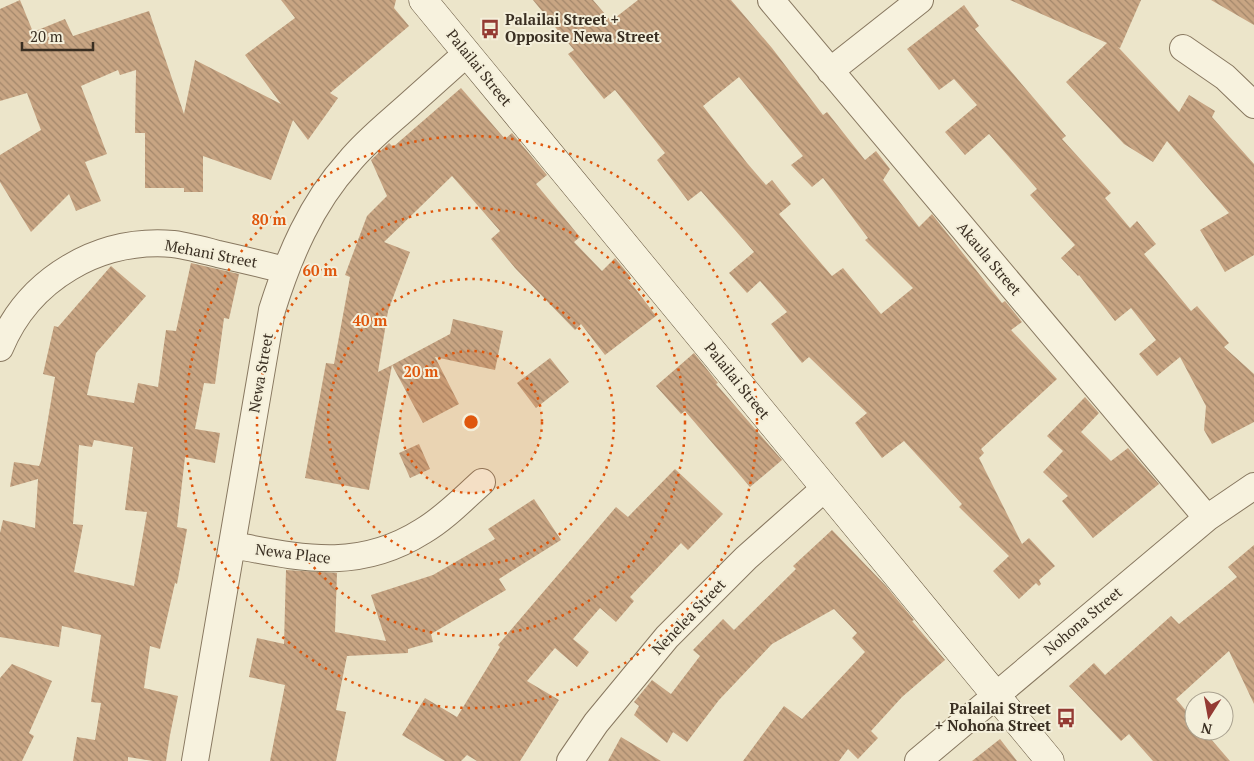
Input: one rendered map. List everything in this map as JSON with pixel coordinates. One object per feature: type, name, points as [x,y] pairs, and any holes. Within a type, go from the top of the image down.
[{"type":"street","name":"Palailai Street","points":[[423,0],[1050,761]]},
{"type":"street","name":"Akaula Street","points":[[771,0],[1207,518]]},
{"type":"street","points":[[830,71],[920,0]]},
{"type":"street","points":[[1183,48],[1225,77],[1254,105]]},
{"type":"street","name":"Newa Street","points":[[195,761],[272,310],[284,270],[301,232],[323,196],[348,162],[377,132],[467,53]]},
{"type":"street","name":"Mehani Street","points":[[0,348],[13,322],[36,292],[66,268],[100,252],[138,244],[176,245],[284,270]]},
{"type":"street","name":"Newa Place","points":[[232,545],[296,557],[318,559],[340,559],[369,554],[404,542],[423,531],[441,519],[482,482]]},
{"type":"street","name":"Nohona Street","points":[[918,761],[995,694],[1207,518],[1254,486]]},
{"type":"street","name":"Nenelea Street","points":[[570,761],[596,723],[667,637],[746,558],[825,488]]},
{"type":"building","points":[[20,0],[33,32],[65,19],[73,36],[149,11],[184,114],[195,60],[281,104],[245,55],[295,18],[281,0],[396,0],[394,8],[409,26],[330,93],[338,98],[308,140],[293,120],[271,180],[203,156],[203,192],[184,192],[184,188],[145,188],[145,133],[135,133],[136,70],[120,75],[118,70],[81,86],[107,154],[85,162],[101,201],[76,211],[69,194],[31,232],[0,182],[0,155],[41,130],[27,93],[0,101],[0,9]]},
{"type":"building","points":[[533,0],[593,0],[611,21],[638,0],[731,0],[772,48],[823,115],[827,112],[865,160],[876,151],[890,169],[883,180],[919,227],[932,214],[1002,303],[1005,301],[1022,322],[1011,330],[1057,379],[981,449],[984,453],[979,458],[1022,544],[1029,538],[1055,566],[1039,580],[1041,584],[1039,586],[1036,583],[1019,599],[993,571],[1009,556],[959,507],[962,504],[904,441],[882,458],[855,423],[867,413],[809,357],[802,363],[771,324],[787,312],[760,281],[747,293],[729,273],[754,252],[701,191],[688,201],[657,160],[665,153],[615,90],[604,99],[568,54],[574,50]],"holes":[[[739,77],[803,156],[791,165],[812,187],[823,178],[868,238],[865,240],[913,288],[881,314],[843,268],[832,276],[779,214],[791,204],[772,180],[766,185],[703,106]]]},
{"type":"building","points":[[1010,0],[1141,0],[1120,48],[1118,47],[1179,112],[1189,95],[1215,111],[1212,117],[1254,164],[1254,255],[1225,272],[1200,230],[1229,213],[1167,141],[1153,162],[1124,144],[1066,82],[1107,43]]},
{"type":"building","points":[[1211,0],[1254,0],[1254,25]]},
{"type":"building","points":[[964,5],[979,26],[975,29],[1066,136],[1062,139],[1111,193],[1105,198],[1130,228],[1137,221],[1156,244],[1144,254],[1191,311],[1197,306],[1229,343],[1224,347],[1254,374],[1254,422],[1212,444],[1204,430],[1206,406],[1180,357],[1157,376],[1139,354],[1156,340],[1131,308],[1115,321],[1079,275],[1061,258],[1075,245],[1030,195],[1037,189],[989,134],[965,155],[945,132],[977,105],[954,79],[939,90],[907,49]]},
{"type":"building","points":[[461,88],[505,139],[512,133],[547,175],[536,184],[580,237],[574,242],[602,271],[615,258],[630,276],[628,279],[656,316],[605,355],[581,324],[575,330],[515,268],[491,239],[500,231],[452,176],[384,242],[410,252],[388,311],[378,372],[392,365],[369,490],[305,478],[326,363],[334,364],[350,277],[345,275],[367,216],[387,196],[371,160],[389,143],[393,147]]},
{"type":"building","points":[[191,263],[239,274],[229,319],[224,318],[215,384],[204,383],[195,429],[220,433],[215,463],[185,457],[177,527],[187,529],[177,584],[175,583],[160,649],[150,646],[144,688],[178,696],[166,761],[128,757],[128,761],[73,761],[77,737],[95,740],[101,703],[91,702],[101,635],[62,626],[59,647],[0,637],[0,533],[3,520],[35,528],[38,479],[10,487],[14,462],[39,466],[41,461],[55,377],[43,374],[54,326],[58,327],[111,266],[146,296],[96,353],[87,395],[134,403],[138,383],[158,387],[166,330],[176,331]],"holes":[[[94,440],[133,447],[125,510],[147,512],[134,586],[74,572],[83,525],[73,524],[79,445],[92,447]]]},
{"type":"building","points":[[453,319],[503,331],[495,370],[435,357],[459,404],[423,423],[392,365],[450,334]]},
{"type":"building","points":[[694,353],[718,383],[716,384],[782,460],[750,487],[685,411],[681,414],[656,386]]},
{"type":"building","points":[[550,358],[569,382],[536,408],[517,383]]},
{"type":"building","points":[[1085,397],[1099,413],[1081,432],[1111,461],[1128,448],[1159,484],[1093,538],[1062,501],[1068,496],[1043,472],[1063,451],[1047,436]]},
{"type":"building","points":[[419,444],[430,469],[410,478],[399,453]]},
{"type":"building","points":[[675,469],[723,514],[688,550],[681,543],[630,597],[634,601],[616,622],[600,608],[573,639],[589,652],[577,667],[555,648],[527,681],[559,700],[520,761],[477,761],[467,755],[461,761],[445,761],[402,735],[425,698],[457,717],[500,647],[498,645],[616,507],[628,517]]},
{"type":"building","points":[[534,499],[561,540],[499,579],[506,590],[431,634],[433,642],[408,649],[408,653],[347,656],[336,710],[346,712],[336,761],[270,761],[285,685],[249,677],[257,638],[284,644],[286,570],[337,573],[335,632],[386,641],[371,595],[433,575],[495,539],[488,529]]},
{"type":"building","points":[[832,530],[886,586],[945,660],[902,697],[871,731],[878,738],[858,759],[848,749],[839,761],[743,761],[784,706],[802,719],[865,652],[852,638],[857,633],[834,609],[772,644],[719,700],[687,742],[673,732],[667,743],[634,715],[639,706],[634,702],[652,680],[671,694],[700,656],[693,650],[723,619],[734,630],[796,569],[793,566]]},
{"type":"building","points":[[1254,545],[1254,704],[1229,651],[1176,699],[1184,708],[1184,741],[1213,741],[1230,761],[1153,761],[1129,734],[1121,741],[1069,686],[1094,663],[1105,675],[1171,616],[1179,624],[1237,577],[1228,567]]},
{"type":"building","points":[[12,664],[52,681],[29,733],[34,736],[22,761],[0,761],[0,678]]},
{"type":"building","points":[[621,737],[661,761],[608,761]]},
{"type":"building","points":[[1000,739],[1017,761],[972,761]]},
{"type":"place","name":"Palailai Street + Opposite Newa Street","points":[[490,29]]},
{"type":"place","name":"Palailai Street + Nohona Street","points":[[1066,718]]}]
